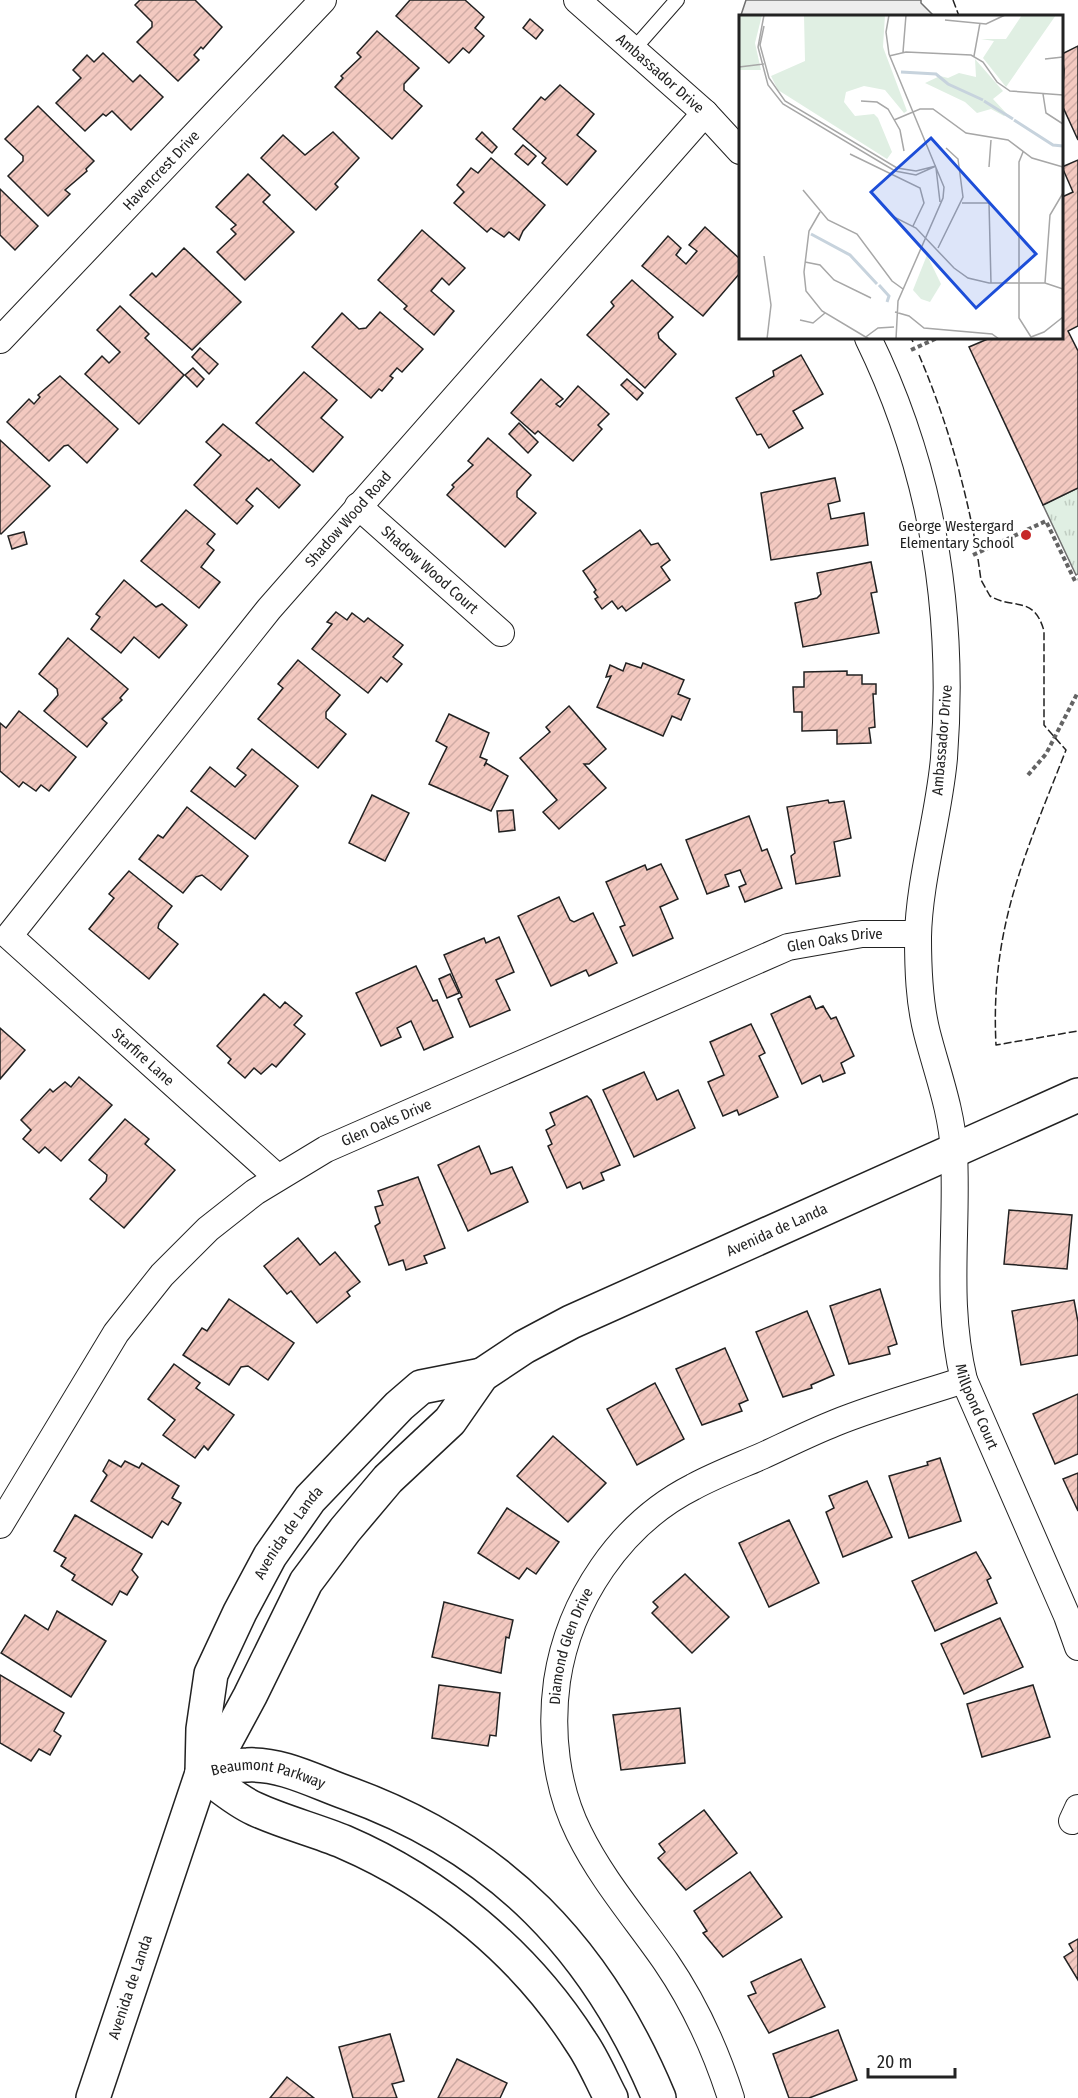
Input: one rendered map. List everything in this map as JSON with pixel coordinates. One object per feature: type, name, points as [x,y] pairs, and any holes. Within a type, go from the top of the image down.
[{"type":"street","name":"Havencrest Drive","points":[[0,340],[323,0]]},
{"type":"street","name":"Ambassador Drive","points":[[577,0],[705,113],[739,149]]},
{"type":"street","name":"Shadow Wood Road","points":[[9,936],[269,609],[705,113]]},
{"type":"street","name":"Ambassador Drive","points":[[868,339],[911,441],[930,516],[944,599],[948,682],[944,760],[918,934],[919,985],[926,1031],[941,1077],[954,1150]]},
{"type":"street","name":"Shadow Wood Court","points":[[358,506],[501,633]]},
{"type":"street","name":"Glen Oaks Drive","points":[[0,1525],[116,1334],[162,1275],[208,1229],[277,1177],[326,1149],[788,947],[862,934],[918,934]]},
{"type":"street","name":"Starfire Lane","points":[[9,936],[277,1177]]},
{"type":"street","name":"Avenida de Landa","points":[[202,1773],[223,1746],[306,1582],[388,1479],[450,1420],[482,1375],[524,1347],[571,1322],[1078,1095]]},
{"type":"street","name":"Millpond Court","points":[[954,1150],[952,1296],[955,1342],[964,1380],[1067,1616],[1078,1647]]},
{"type":"street","name":"Avenida de Landa","points":[[93,2098],[202,1773],[203,1730],[211,1674],[270,1556],[310,1499],[399,1406],[421,1387],[482,1375]]},
{"type":"street","name":"Diamond Glen Drive","points":[[731,2098],[699,2019],[668,1965],[598,1867],[578,1832],[563,1791],[555,1748],[554,1702],[560,1662],[573,1620],[593,1581],[619,1546],[652,1514],[691,1488],[836,1423],[964,1380]]},
{"type":"street","name":"Beaumont Parkway","points":[[202,1773],[247,1765],[282,1769],[369,1801],[429,1829],[489,1866],[536,1907],[578,1956],[617,2014],[658,2098]]},
{"type":"street","name":"Beaumont Parkway","points":[[202,1773],[254,1808],[344,1843],[394,1867],[448,1900],[498,1944],[537,1984],[581,2042],[611,2098]]},
{"type":"lane","points":[[633,50],[677,0]]},
{"type":"path","points":[[912,350],[935,339]]},
{"type":"path","points":[[973,555],[1046,521],[1074,581],[1078,580]]},
{"type":"path","points":[[1028,775],[1046,754],[1078,692]]},
{"type":"green space","points":[[1078,488],[1078,574],[1076,575],[1043,505]]},
{"type":"shaded area","points":[[746,0],[921,0],[921,3],[933,15],[741,15]]},
{"type":"building","points":[[140,0],[195,0],[222,27],[203,49],[201,47],[194,55],[199,60],[178,81],[137,42],[152,27],[152,22],[135,5]]},
{"type":"building","points":[[410,0],[465,0],[484,17],[475,28],[484,36],[469,53],[463,48],[449,63],[396,16]]},
{"type":"building","points":[[530,19],[543,30],[536,39],[523,28]]},
{"type":"building","points":[[377,31],[419,68],[404,84],[404,90],[422,106],[392,139],[335,87],[343,78],[341,76],[361,57],[357,53]]},
{"type":"building","points":[[1078,46],[1078,140],[1063,107],[1063,54]]},
{"type":"building","points":[[103,53],[133,82],[140,75],[163,97],[131,130],[112,111],[106,116],[103,114],[85,131],[56,103],[81,78],[73,70],[87,55],[94,62]]},
{"type":"building","points":[[560,85],[594,114],[577,135],[596,151],[567,185],[542,163],[546,158],[513,129],[541,97],[545,100]]},
{"type":"building","points":[[38,106],[94,161],[86,169],[87,171],[65,190],[70,194],[48,216],[8,176],[23,161],[23,156],[5,139]]},
{"type":"building","points":[[333,132],[359,158],[335,184],[338,187],[316,210],[261,158],[283,135],[305,155]]},
{"type":"building","points":[[482,132],[497,147],[492,153],[476,139]]},
{"type":"building","points":[[523,145],[536,156],[528,165],[515,154]]},
{"type":"building","points":[[491,158],[545,205],[523,231],[519,240],[509,232],[504,237],[491,228],[487,232],[454,203],[464,192],[457,185],[471,168],[478,173]]},
{"type":"building","points":[[1078,160],[1078,326],[1068,331],[1078,351],[1078,488],[1043,505],[969,347],[988,339],[1063,339],[1063,197],[1073,192],[1063,167]]},
{"type":"building","points":[[248,174],[270,195],[263,202],[294,232],[245,280],[217,252],[236,234],[231,229],[236,225],[216,207]]},
{"type":"building","points":[[0,189],[38,226],[15,250],[0,235]]},
{"type":"building","points":[[705,227],[739,258],[739,274],[703,316],[642,266],[668,236],[681,248],[676,255],[686,264],[697,251],[689,245]]},
{"type":"building","points":[[422,230],[465,268],[449,285],[442,278],[431,291],[454,311],[434,335],[404,309],[407,306],[378,280]]},
{"type":"building","points":[[184,248],[241,302],[192,350],[130,295],[152,273],[156,277]]},
{"type":"building","points":[[632,280],[673,317],[658,333],[659,338],[676,354],[645,388],[587,335],[614,306],[611,302]]},
{"type":"building","points":[[120,306],[149,334],[145,338],[184,375],[139,424],[85,374],[102,356],[109,363],[120,352],[97,330]]},
{"type":"building","points":[[380,312],[423,349],[402,372],[397,368],[390,376],[393,378],[382,391],[379,389],[371,398],[312,347],[342,313],[359,329],[366,328]]},
{"type":"building","points":[[200,348],[218,364],[209,374],[192,357]]},
{"type":"building","points":[[801,355],[823,394],[793,411],[803,428],[769,448],[761,434],[757,435],[736,398],[774,376],[773,371]]},
{"type":"building","points":[[193,368],[204,379],[197,387],[185,375]]},
{"type":"building","points":[[304,372],[337,400],[321,418],[343,437],[313,472],[256,423]]},
{"type":"building","points":[[60,376],[118,429],[87,463],[68,445],[64,446],[49,461],[7,422],[29,399],[34,404],[40,397],[38,395]]},
{"type":"building","points":[[541,379],[563,399],[556,404],[560,407],[578,386],[609,414],[598,425],[602,429],[573,461],[538,431],[535,434],[511,413]]},
{"type":"building","points":[[627,379],[643,393],[637,400],[621,385]]},
{"type":"building","points":[[519,423],[538,442],[528,453],[509,434]]},
{"type":"building","points":[[223,424],[269,461],[271,459],[300,485],[279,508],[257,488],[246,500],[253,506],[237,524],[194,485],[221,455],[206,442]]},
{"type":"building","points":[[488,438],[531,475],[517,491],[517,497],[536,513],[505,547],[447,495],[454,487],[452,485],[473,465],[468,461]]},
{"type":"building","points":[[0,440],[50,486],[1,534],[0,533]]},
{"type":"building","points":[[835,478],[840,501],[828,504],[831,519],[864,513],[868,545],[771,560],[761,493]]},
{"type":"building","points":[[186,510],[215,534],[207,544],[214,550],[201,567],[220,582],[199,608],[141,561]]},
{"type":"building","points":[[640,530],[651,545],[658,543],[670,560],[661,567],[670,580],[626,611],[622,606],[618,609],[612,601],[602,609],[595,599],[598,597],[594,592],[596,590],[583,571]]},
{"type":"building","points":[[24,532],[27,544],[12,549],[8,536]]},
{"type":"building","points":[[871,562],[877,592],[871,593],[879,633],[803,647],[795,603],[817,598],[821,594],[817,573]]},
{"type":"building","points":[[124,580],[156,607],[162,604],[187,625],[159,658],[134,637],[121,653],[91,629],[100,617],[96,614]]},
{"type":"building","points":[[336,612],[347,620],[352,613],[364,622],[368,618],[403,645],[393,657],[402,664],[387,682],[381,677],[368,693],[312,649],[332,624],[327,622]]},
{"type":"building","points":[[68,638],[128,689],[120,698],[122,700],[102,719],[107,723],[87,747],[44,711],[58,695],[57,689],[39,674]]},
{"type":"building","points":[[298,660],[340,695],[326,712],[326,718],[346,734],[318,768],[258,719],[283,688],[278,684]]},
{"type":"building","points":[[626,663],[641,668],[643,663],[684,680],[678,694],[690,699],[681,720],[672,716],[663,736],[597,707],[611,676],[606,677],[610,665],[623,671]]},
{"type":"building","points":[[847,671],[847,675],[862,675],[862,684],[876,684],[876,694],[873,694],[875,727],[869,728],[871,743],[837,744],[837,730],[802,731],[802,712],[794,712],[793,687],[804,687],[804,672]]},
{"type":"building","points":[[569,706],[606,749],[589,764],[584,764],[606,788],[559,829],[543,812],[557,800],[520,758],[550,732],[546,727]]},
{"type":"building","points":[[19,711],[76,757],[49,791],[41,785],[36,791],[23,782],[19,787],[0,771],[0,723],[6,728]]},
{"type":"building","points":[[449,714],[489,733],[480,757],[487,760],[484,766],[486,763],[508,776],[491,811],[429,784],[447,747],[436,741]]},
{"type":"building","points":[[252,749],[298,786],[255,839],[191,791],[210,767],[235,787],[246,775],[237,768]]},
{"type":"building","points":[[372,795],[409,813],[385,861],[349,843]]},
{"type":"building","points":[[828,800],[829,803],[844,801],[851,838],[834,842],[840,876],[796,884],[791,856],[795,853],[787,807]]},
{"type":"building","points":[[187,807],[248,856],[221,890],[202,875],[196,877],[183,893],[139,859],[158,835],[163,838]]},
{"type":"building","points":[[513,810],[515,830],[499,832],[497,811]]},
{"type":"building","points":[[749,816],[762,851],[767,849],[782,888],[745,902],[739,887],[746,884],[740,870],[725,875],[729,886],[707,894],[686,840]]},
{"type":"building","points":[[661,864],[678,899],[660,907],[673,938],[633,956],[620,927],[625,925],[606,882],[645,865],[647,870]]},
{"type":"building","points":[[129,871],[172,906],[159,923],[158,928],[178,944],[149,979],[89,929],[114,898],[109,894]]},
{"type":"building","points":[[559,897],[570,920],[574,922],[593,913],[617,963],[589,976],[586,970],[551,986],[518,916]]},
{"type":"building","points":[[499,937],[514,972],[496,980],[510,1010],[470,1027],[458,999],[462,997],[444,955],[484,938],[486,943]]},
{"type":"building","points":[[416,966],[433,1001],[437,1000],[453,1037],[424,1050],[411,1021],[397,1028],[401,1037],[381,1046],[356,993]]},
{"type":"building","points":[[450,974],[459,993],[447,998],[439,979]]},
{"type":"building","points":[[264,994],[280,1008],[285,1002],[302,1016],[294,1025],[305,1034],[276,1067],[272,1064],[261,1074],[254,1068],[245,1078],[228,1063],[231,1059],[217,1046]]},
{"type":"building","points":[[810,996],[816,1009],[823,1006],[831,1019],[836,1017],[854,1056],[841,1063],[845,1073],[823,1082],[820,1075],[802,1084],[771,1014]]},
{"type":"building","points":[[751,1024],[765,1053],[759,1056],[778,1097],[739,1115],[737,1110],[723,1116],[708,1082],[724,1075],[710,1042]]},
{"type":"building","points":[[0,1028],[25,1050],[0,1079]]},
{"type":"building","points":[[644,1072],[657,1100],[678,1090],[695,1128],[634,1157],[603,1090]]},
{"type":"building","points":[[79,1077],[112,1105],[61,1161],[45,1147],[39,1153],[23,1139],[31,1130],[21,1120],[50,1089],[53,1092],[65,1082],[71,1087]]},
{"type":"building","points":[[587,1096],[591,1100],[620,1165],[601,1173],[604,1180],[583,1189],[580,1182],[567,1188],[548,1146],[552,1144],[546,1130],[555,1125],[550,1113]]},
{"type":"building","points":[[125,1119],[149,1139],[145,1144],[175,1170],[124,1228],[90,1199],[106,1181],[107,1175],[89,1160]]},
{"type":"building","points":[[479,1146],[491,1174],[512,1167],[528,1202],[468,1231],[438,1165]]},
{"type":"building","points":[[418,1177],[445,1248],[424,1256],[427,1263],[406,1270],[403,1260],[389,1265],[375,1226],[380,1223],[375,1207],[383,1205],[378,1191]]},
{"type":"building","points":[[1009,1210],[1072,1215],[1067,1269],[1004,1264]]},
{"type":"building","points":[[298,1238],[320,1265],[335,1252],[360,1282],[347,1292],[350,1296],[317,1323],[291,1291],[287,1294],[264,1266]]},
{"type":"building","points":[[880,1289],[897,1344],[888,1347],[890,1354],[849,1364],[830,1306]]},
{"type":"building","points":[[229,1299],[294,1343],[268,1380],[248,1366],[241,1367],[229,1385],[183,1355],[202,1328],[207,1331]]},
{"type":"building","points":[[1074,1300],[1078,1322],[1078,1355],[1021,1365],[1012,1311]]},
{"type":"building","points":[[807,1311],[834,1375],[811,1385],[812,1388],[783,1397],[756,1332]]},
{"type":"building","points":[[725,1348],[748,1400],[739,1404],[742,1411],[702,1425],[676,1369]]},
{"type":"building","points":[[174,1364],[200,1383],[196,1388],[234,1415],[208,1450],[204,1446],[195,1458],[163,1435],[175,1420],[148,1399]]},
{"type":"building","points":[[655,1383],[684,1439],[637,1465],[607,1409]]},
{"type":"building","points":[[1078,1394],[1078,1454],[1055,1464],[1033,1414]]},
{"type":"building","points":[[553,1436],[606,1483],[568,1522],[517,1476]]},
{"type":"building","points":[[940,1458],[961,1521],[909,1538],[889,1476],[928,1465],[927,1462]]},
{"type":"building","points":[[109,1460],[121,1467],[125,1461],[139,1468],[142,1463],[179,1486],[172,1498],[181,1503],[168,1525],[162,1521],[152,1538],[91,1501],[107,1475],[103,1471]]},
{"type":"building","points":[[1078,1473],[1078,1511],[1063,1479]]},
{"type":"building","points":[[867,1481],[892,1537],[843,1557],[826,1512],[834,1508],[829,1496]]},
{"type":"building","points":[[507,1508],[559,1542],[536,1574],[527,1568],[519,1579],[478,1553]]},
{"type":"building","points":[[75,1515],[142,1554],[132,1570],[138,1577],[127,1595],[120,1591],[112,1605],[72,1580],[75,1575],[61,1566],[66,1558],[54,1551]]},
{"type":"building","points":[[789,1520],[819,1583],[769,1607],[739,1543]]},
{"type":"building","points":[[976,1552],[991,1578],[987,1580],[997,1603],[935,1631],[912,1581]]},
{"type":"building","points":[[685,1574],[729,1617],[692,1653],[652,1613],[658,1607],[653,1602]]},
{"type":"building","points":[[444,1602],[513,1620],[509,1638],[506,1637],[501,1673],[432,1657]]},
{"type":"building","points":[[57,1611],[106,1641],[71,1697],[1,1653],[25,1615],[48,1630]]},
{"type":"building","points":[[1000,1618],[1023,1667],[964,1694],[941,1644]]},
{"type":"building","points":[[0,1675],[64,1713],[54,1731],[61,1736],[50,1755],[39,1749],[31,1761],[0,1743]]},
{"type":"building","points":[[439,1685],[500,1693],[496,1736],[490,1735],[488,1746],[432,1738]]},
{"type":"building","points":[[1033,1685],[1050,1737],[982,1757],[967,1704]]},
{"type":"building","points":[[680,1708],[685,1763],[621,1770],[613,1715]]},
{"type":"building","points":[[704,1810],[737,1853],[686,1890],[658,1858],[665,1852],[659,1844]]},
{"type":"building","points":[[750,1872],[782,1917],[723,1957],[703,1933],[707,1931],[694,1911]]},
{"type":"building","points":[[1078,1939],[1078,1980],[1064,1957],[1073,1951],[1069,1944]]},
{"type":"building","points":[[801,1959],[825,2007],[769,2033],[748,1996],[756,1993],[751,1982]]},
{"type":"building","points":[[838,2030],[857,2080],[809,2098],[789,2098],[773,2054]]},
{"type":"building","points":[[390,2034],[404,2081],[392,2084],[397,2098],[353,2098],[339,2047]]},
{"type":"building","points":[[457,2059],[507,2083],[500,2098],[438,2098]]},
{"type":"building","points":[[287,2077],[314,2098],[270,2098]]},
{"type":"fence","points":[[953,0],[959,15]]},
{"type":"fence","points":[[919,355],[953,449],[976,546]]},
{"type":"fence","points":[[978,559],[981,580],[990,596],[1029,608],[1040,620],[1044,631],[1044,725],[1066,750],[1013,893],[999,964],[996,1045],[1078,1031]]},
{"type":"place","name":"George Westergard Elementary School","points":[[1026,535]]}]
